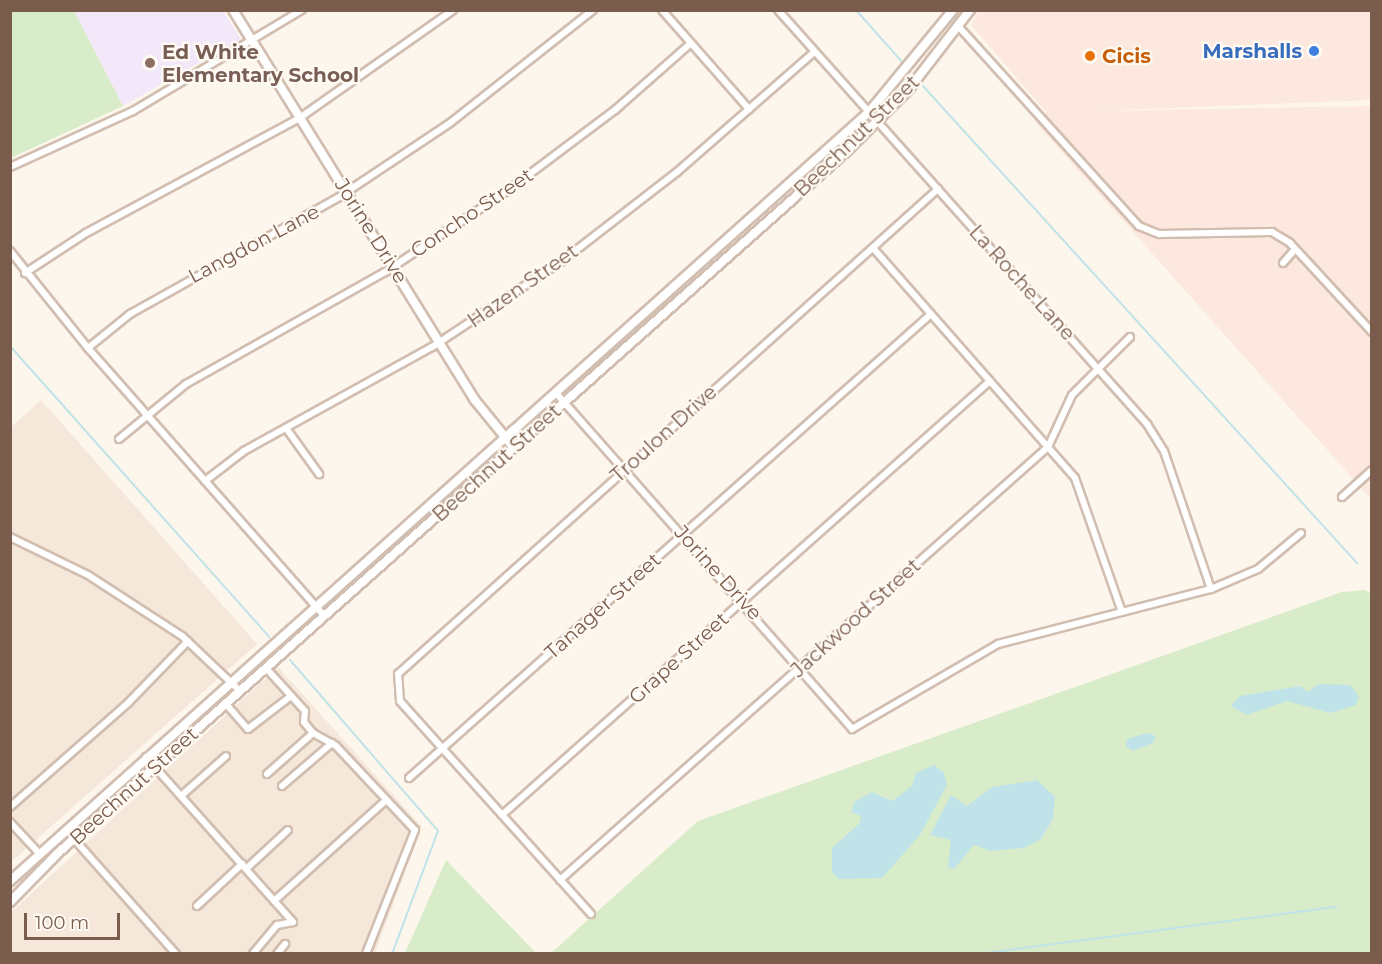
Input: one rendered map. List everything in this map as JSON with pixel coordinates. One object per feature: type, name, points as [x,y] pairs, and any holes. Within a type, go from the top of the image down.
[{"type":"main road","name":"Beechnut Street","points":[[10,881],[38,852],[869,112],[954,10]]},
{"type":"main road","name":"Beechnut Street","points":[[11,901],[86,828],[878,122],[959,27],[970,10]]},
{"type":"main road","points":[[770,201],[779,211]]},
{"type":"main road","points":[[658,302],[667,312]]},
{"type":"main road","points":[[410,522],[418,532]]},
{"type":"main road","points":[[77,818],[86,828]]},
{"type":"street","name":"Jorine Drive","points":[[233,10],[439,343],[514,448]]},
{"type":"street","points":[[10,167],[133,111],[253,43],[302,10]]},
{"type":"street","points":[[25,273],[94,229],[301,117],[453,10]]},
{"type":"street","name":"Langdon Lane","points":[[88,348],[175,286],[346,192],[450,123],[593,10]]},
{"type":"street","points":[[662,10],[749,109]]},
{"type":"street","name":"La Roche Lane","points":[[778,10],[1097,366],[1158,438],[1211,589]]},
{"type":"street","points":[[959,27],[1139,226],[1159,234],[1272,232],[1295,249],[1371,332]]},
{"type":"street","name":"Concho Street","points":[[119,439],[147,414],[216,365],[393,267],[507,191],[615,110],[691,43]]},
{"type":"street","name":"Hazen Street","points":[[205,481],[286,428],[439,343],[562,261],[749,109],[814,52]]},
{"type":"street","name":"Troulon Drive","points":[[442,749],[400,701],[396,682],[402,667],[938,189]]},
{"type":"street","points":[[873,248],[1080,486],[1122,612],[1211,589],[1258,569],[1301,533]]},
{"type":"street","points":[[1283,263],[1295,249]]},
{"type":"street","points":[[10,251],[25,273],[88,348],[324,616]]},
{"type":"street","name":"Tanager Street","points":[[409,778],[931,314]]},
{"type":"street","name":"Jackwood Street","points":[[560,880],[1048,447],[1070,397],[1097,366],[1130,337]]},
{"type":"street","name":"Grape Street","points":[[502,815],[990,381]]},
{"type":"street","name":"Jorine Drive","points":[[556,393],[801,667],[852,729],[998,644],[1122,612]]},
{"type":"street","points":[[286,428],[319,474]]},
{"type":"street","points":[[1342,497],[1371,470]]},
{"type":"street","points":[[10,537],[88,575],[188,641],[240,691]]},
{"type":"street","points":[[10,807],[128,703],[188,641]]},
{"type":"street","points":[[266,668],[305,711],[304,722],[313,733],[332,743],[415,830],[366,954]]},
{"type":"street","points":[[226,704],[248,729],[291,696]]},
{"type":"street","points":[[267,774],[313,733]]},
{"type":"street","points":[[282,786],[332,743]]},
{"type":"street","points":[[442,749],[591,914]]},
{"type":"street","points":[[181,796],[226,756]]},
{"type":"street","points":[[146,757],[293,922],[278,925],[253,954]]},
{"type":"street","points":[[274,901],[386,800]]},
{"type":"street","points":[[10,822],[38,852]]},
{"type":"street","points":[[197,906],[288,830]]},
{"type":"street","points":[[74,839],[176,954]]},
{"type":"street","points":[[277,954],[285,944]]},
{"type":"shaded area","points":[[979,10],[1371,11],[1371,100],[1096,111],[1371,106],[1371,499],[1035,122],[1046,112],[971,25]]},
{"type":"shaded area","name":"Ed White Elementary School","points":[[74,11],[223,11],[241,39],[123,106]]},
{"type":"shaded area","points":[[41,400],[257,644],[11,862],[10,428]]},
{"type":"shaded area","points":[[278,667],[422,827],[375,953],[11,954],[11,912]]},
{"type":"green space","points":[[11,10],[74,11],[123,106],[11,158]]},
{"type":"green space","points":[[1364,590],[1371,593],[1371,953],[550,954],[698,821],[1342,592]]},
{"type":"green space","points":[[446,860],[536,953],[405,953]]},
{"type":"water","points":[[1319,684],[1350,685],[1359,697],[1356,705],[1330,713],[1287,701],[1247,715],[1231,706],[1240,696],[1301,686],[1307,692]]},
{"type":"water","points":[[1147,733],[1156,736],[1153,743],[1133,751],[1126,746],[1127,739]]},
{"type":"water","points":[[934,765],[944,773],[947,785],[920,835],[882,878],[838,879],[832,872],[832,848],[860,823],[861,816],[851,812],[854,802],[872,792],[892,801],[912,786],[916,773]]},
{"type":"water","points":[[1037,780],[1055,797],[1053,819],[1041,839],[1024,848],[990,851],[974,845],[954,869],[948,867],[951,840],[930,835],[951,795],[967,806],[992,787]]},
{"type":"waterway","points":[[856,10],[903,63]]},
{"type":"waterway","points":[[923,86],[1358,564]]},
{"type":"waterway","points":[[10,346],[269,637]]},
{"type":"waterway","points":[[290,660],[438,831],[392,954]]},
{"type":"waterway","points":[[978,954],[1337,907]]},
{"type":"place","name":"Marshalls","points":[[1314,51]]},
{"type":"place","name":"Cicis","points":[[1090,56]]},
{"type":"place","name":"Ed White Elementary School","points":[[150,63]]}]
